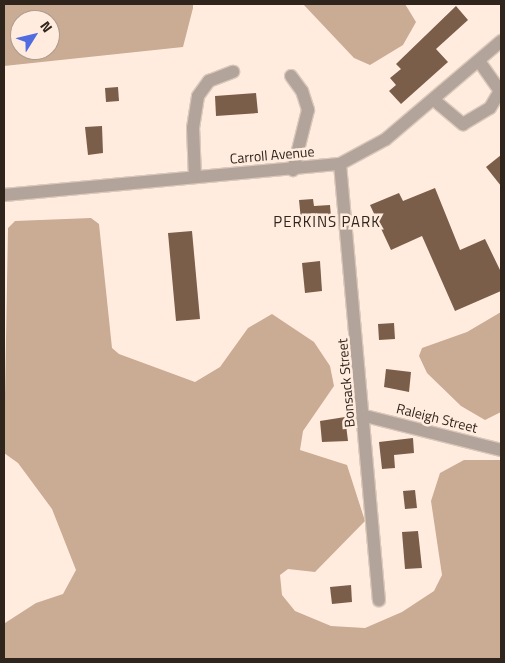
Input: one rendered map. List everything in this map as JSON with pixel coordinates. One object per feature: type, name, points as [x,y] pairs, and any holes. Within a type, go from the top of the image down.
[{"type":"street","name":"Carroll Avenue","points":[[4,194],[292,170],[340,164],[386,140],[501,41]]},
{"type":"street","points":[[434,100],[463,124],[490,108],[500,91],[479,61]]},
{"type":"street","points":[[195,177],[193,128],[198,96],[209,81],[233,72]]},
{"type":"street","points":[[291,76],[302,90],[308,110],[292,170]]},
{"type":"street","name":"Bonsack Street","points":[[340,164],[365,416],[379,600]]},
{"type":"street","name":"Raleigh Street","points":[[365,416],[501,450]]},
{"type":"shaded area","points":[[4,4],[193,4],[183,47],[4,66]]},
{"type":"shaded area","points":[[303,4],[405,4],[416,22],[403,45],[370,65],[354,58]]},
{"type":"shaded area","points":[[91,218],[99,224],[112,348],[119,354],[195,382],[220,367],[248,328],[272,314],[314,342],[330,366],[334,386],[303,431],[300,450],[347,465],[365,521],[315,572],[288,569],[280,575],[282,595],[295,611],[331,626],[365,628],[402,612],[434,591],[442,575],[431,501],[440,473],[464,460],[501,460],[501,659],[5,659],[5,623],[36,603],[63,594],[76,570],[52,509],[18,463],[4,453],[8,228],[15,221]]},
{"type":"shaded area","points":[[501,312],[501,412],[485,420],[461,406],[427,373],[419,356],[422,348],[467,332]]},
{"type":"building","points":[[456,6],[468,20],[436,49],[448,62],[401,104],[389,91],[396,85],[390,78],[401,69],[396,64]]},
{"type":"building","points":[[118,87],[119,101],[106,102],[105,88]]},
{"type":"building","points":[[256,93],[258,113],[216,116],[215,96]]},
{"type":"building","points":[[102,126],[103,153],[88,155],[85,127]]},
{"type":"building","points":[[501,155],[501,186],[486,167]]},
{"type":"building","points":[[435,188],[460,250],[485,239],[501,272],[501,291],[455,311],[422,236],[391,250],[370,205],[399,193],[403,201]]},
{"type":"building","points":[[313,199],[314,206],[330,205],[331,217],[301,220],[299,200]]},
{"type":"building","points":[[192,231],[200,319],[176,321],[168,233]]},
{"type":"building","points":[[320,261],[322,291],[305,293],[302,263]]},
{"type":"building","points":[[394,323],[395,339],[379,340],[378,324]]},
{"type":"building","points":[[386,369],[411,372],[409,392],[384,387]]},
{"type":"building","points":[[345,417],[348,441],[322,442],[320,421]]},
{"type":"building","points":[[413,438],[414,453],[394,455],[395,468],[382,469],[379,442]]},
{"type":"building","points":[[415,490],[417,508],[405,509],[403,491]]},
{"type":"building","points":[[418,531],[422,568],[405,569],[402,532]]},
{"type":"building","points":[[351,585],[352,602],[332,604],[330,587]]},
{"type":"district","name":"PERKINS PARK","points":[[327,222]]}]
